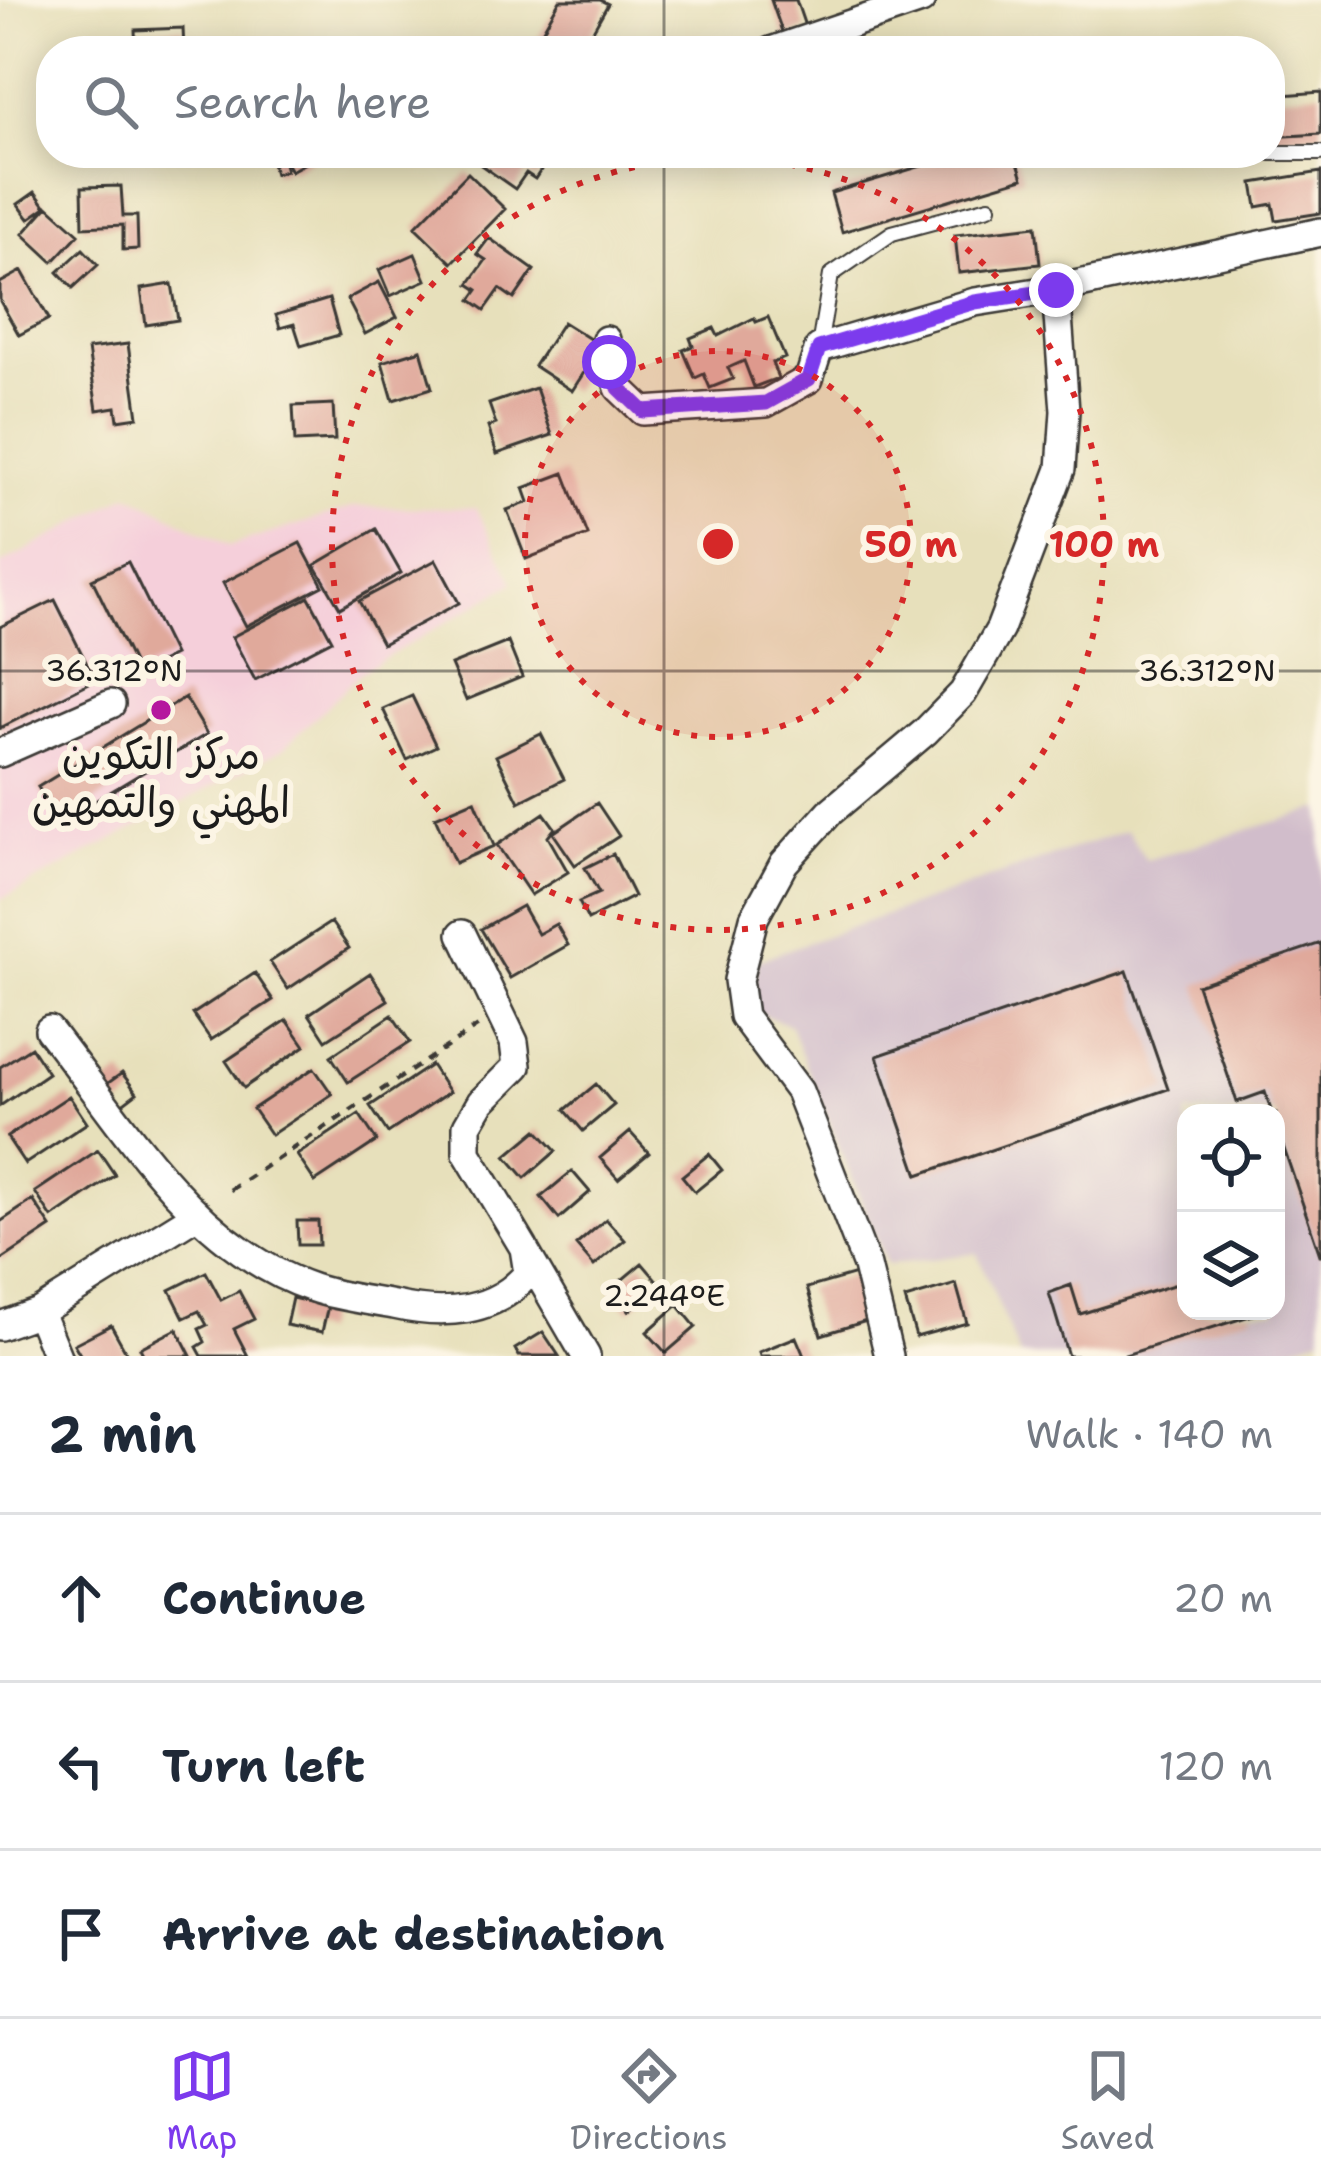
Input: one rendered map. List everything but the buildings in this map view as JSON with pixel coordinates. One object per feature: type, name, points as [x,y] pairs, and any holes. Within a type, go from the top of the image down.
[{"type":"street","points":[[815,36],[921,0]]},
{"type":"street","points":[[606,340],[619,388],[643,411],[766,403],[809,379],[819,348],[975,302],[1056,290],[1321,232]]},
{"type":"street","points":[[889,1356],[867,1266],[800,1091],[743,1016],[738,980],[754,918],[784,863],[830,812],[926,732],[963,693],[1000,629],[1061,469],[1065,411],[1056,290]]},
{"type":"street","points":[[0,753],[111,704]]},
{"type":"street","points":[[462,934],[514,1042],[518,1066],[481,1102],[467,1126],[467,1153],[586,1356]]},
{"type":"street","points":[[49,1030],[194,1216],[257,1263],[314,1288],[412,1309],[461,1311],[514,1290],[528,1273],[524,1248]]},
{"type":"street","points":[[0,1326],[39,1312],[194,1216]]},
{"type":"street","points":[[39,1312],[57,1356]]},
{"type":"lane","points":[[1285,153],[1321,153]]},
{"type":"lane","points":[[819,348],[831,275],[892,233],[989,208]]},
{"type":"path","points":[[230,1190],[480,1024],[505,1022]]},
{"type":"shaded area","name":"مركز التكوين المهني والتمهين","points":[[129,494],[230,546],[354,507],[476,508],[514,583],[363,671],[283,749],[0,900],[0,565]]},
{"type":"shaded area","points":[[1321,808],[1321,1337],[1258,1356],[1020,1356],[977,1253],[887,1265],[790,1025],[757,1013],[753,992],[758,960],[1127,830],[1146,860]]},
{"type":"place","name":"مركز التكوين المهني والتمهين","points":[[161,710]]},
{"type":"route","points":[[609,362],[619,388],[643,411],[766,403],[809,379],[819,348],[975,302],[1056,290]]}]
